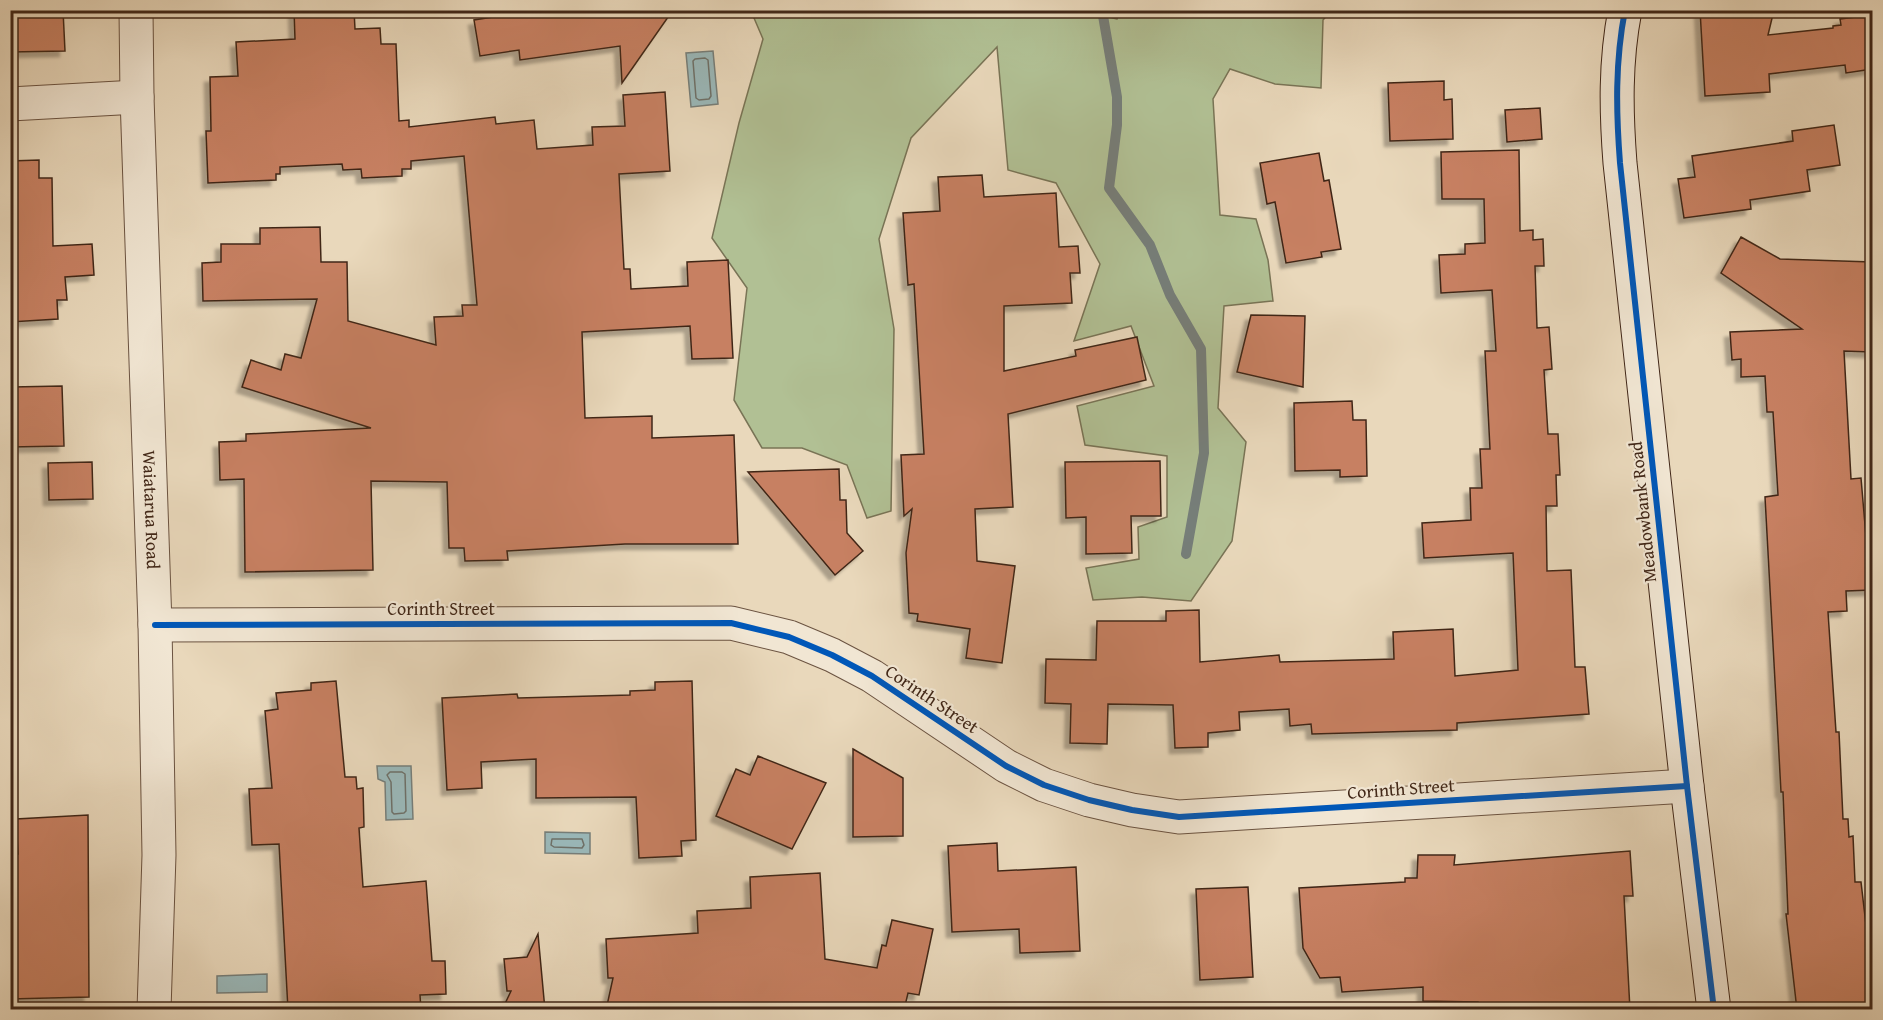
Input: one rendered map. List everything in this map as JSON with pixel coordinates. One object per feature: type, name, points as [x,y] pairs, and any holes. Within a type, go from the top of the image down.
[{"type":"street","name":"Waiatarua Road","points":[[136,10],[155,625],[159,855],[154,1010]]},
{"type":"street","name":"Meadowbank Road","points":[[1625,10],[1620,35],[1616,87],[1620,163],[1687,786],[1714,1010]]},
{"type":"street","points":[[10,104],[137,97]]},
{"type":"street","name":"Corinth Street","points":[[155,625],[731,623],[789,637],[832,655],[872,676],[1006,766],[1044,784],[1089,800],[1179,818],[1687,786]]},
{"type":"green space","points":[[1083,10],[1117,19],[1120,10],[1331,11],[1323,20],[1321,88],[1275,84],[1230,69],[1213,99],[1220,215],[1256,219],[1268,260],[1273,301],[1224,306],[1218,408],[1246,442],[1232,541],[1191,601],[1142,597],[1093,600],[1086,568],[1139,559],[1138,527],[1167,517],[1167,456],[1085,445],[1077,406],[1154,386],[1131,326],[1074,341],[1100,264],[1056,183],[1008,170],[997,47],[911,138],[879,239],[894,329],[891,511],[867,518],[847,465],[802,448],[762,448],[734,400],[747,288],[712,238],[739,123],[763,39],[751,11]]},
{"type":"water","points":[[713,51],[718,104],[691,107],[686,53]]},
{"type":"water","points":[[377,766],[411,766],[413,819],[386,820],[385,782],[378,779]]},
{"type":"water","points":[[545,832],[590,833],[590,854],[545,853]]},
{"type":"water","points":[[267,974],[267,992],[217,993],[217,976]]},
{"type":"building","points":[[10,10],[63,10],[65,51],[10,52]]},
{"type":"building","points":[[294,10],[354,10],[355,29],[380,28],[381,44],[396,44],[399,121],[409,120],[409,127],[495,117],[496,124],[534,120],[537,149],[593,145],[592,127],[625,126],[623,95],[665,92],[670,171],[619,174],[624,269],[630,269],[631,289],[688,286],[687,262],[728,260],[733,358],[692,359],[690,326],[582,332],[585,418],[652,416],[652,438],[734,435],[738,544],[625,544],[507,551],[508,560],[465,561],[464,548],[449,548],[447,482],[371,481],[373,570],[245,572],[244,479],[220,480],[219,442],[246,441],[246,434],[371,428],[242,387],[251,360],[281,370],[285,354],[301,358],[317,299],[203,301],[202,263],[221,262],[221,244],[260,244],[260,228],[320,227],[321,262],[347,262],[348,321],[436,345],[434,317],[463,316],[462,305],[477,305],[464,156],[411,161],[411,169],[402,169],[402,176],[362,178],[361,169],[343,170],[342,164],[280,167],[280,174],[276,174],[276,180],[208,183],[206,131],[211,131],[210,77],[238,76],[236,42],[295,39]]},
{"type":"building","points":[[539,10],[673,10],[622,83],[620,46],[520,60],[519,50],[480,56],[474,20]]},
{"type":"building","points":[[1700,10],[1774,10],[1768,35],[1833,28],[1833,26],[1841,25],[1840,19],[1872,15],[1872,69],[1846,73],[1845,65],[1769,74],[1770,92],[1705,96]]},
{"type":"building","points":[[1444,81],[1444,100],[1452,99],[1453,139],[1390,141],[1388,83]]},
{"type":"building","points":[[1540,108],[1542,139],[1507,142],[1505,110]]},
{"type":"building","points":[[1834,125],[1840,165],[1807,170],[1810,191],[1750,200],[1751,209],[1684,218],[1678,179],[1695,177],[1692,156],[1793,141],[1792,131]]},
{"type":"building","points":[[1519,150],[1520,231],[1533,230],[1533,240],[1543,239],[1544,266],[1535,266],[1537,328],[1549,327],[1552,369],[1544,370],[1548,434],[1558,434],[1560,475],[1556,475],[1557,506],[1546,506],[1547,571],[1571,570],[1575,667],[1585,667],[1589,714],[1457,723],[1457,730],[1312,734],[1311,724],[1290,726],[1289,709],[1239,712],[1240,730],[1208,733],[1208,747],[1175,748],[1173,705],[1108,704],[1107,744],[1070,743],[1071,704],[1045,703],[1046,659],[1096,660],[1097,621],[1166,621],[1166,611],[1199,610],[1200,662],[1279,655],[1280,662],[1394,659],[1393,632],[1453,629],[1455,676],[1518,670],[1513,553],[1424,558],[1422,523],[1471,520],[1470,488],[1482,488],[1480,449],[1490,449],[1485,351],[1496,351],[1492,290],[1441,293],[1439,255],[1465,254],[1465,244],[1485,243],[1484,199],[1442,199],[1441,152]]},
{"type":"building","points":[[1319,153],[1324,181],[1329,180],[1341,249],[1321,252],[1322,257],[1286,263],[1275,202],[1267,204],[1260,163]]},
{"type":"building","points":[[39,160],[39,178],[52,178],[53,246],[92,244],[94,275],[65,277],[67,300],[57,300],[58,319],[10,322],[10,161]]},
{"type":"building","points":[[982,175],[984,197],[1056,193],[1059,247],[1078,246],[1080,273],[1070,273],[1072,303],[1004,306],[1004,371],[1076,356],[1075,350],[1137,337],[1146,380],[1008,414],[1013,507],[975,509],[977,561],[1015,566],[1002,663],[966,658],[970,629],[917,621],[918,614],[909,613],[906,553],[912,509],[904,516],[901,455],[924,454],[914,284],[908,285],[903,213],[940,211],[938,177]]},
{"type":"building","points":[[1741,237],[1780,259],[1872,262],[1872,352],[1844,351],[1851,479],[1861,478],[1868,560],[1872,560],[1872,590],[1846,591],[1847,611],[1828,612],[1836,732],[1839,732],[1843,819],[1848,819],[1849,837],[1853,836],[1855,882],[1861,882],[1872,977],[1872,1010],[1797,1010],[1786,914],[1788,914],[1783,792],[1781,792],[1765,497],[1778,495],[1773,412],[1767,412],[1765,376],[1741,377],[1741,359],[1732,360],[1730,332],[1802,329],[1721,273]]},
{"type":"building","points":[[1251,315],[1305,316],[1303,387],[1237,372]]},
{"type":"building","points":[[62,386],[64,446],[10,447],[12,387]]},
{"type":"building","points":[[1352,401],[1353,420],[1366,420],[1367,476],[1340,477],[1340,470],[1295,471],[1294,403]]},
{"type":"building","points":[[1160,461],[1161,516],[1131,516],[1132,553],[1086,554],[1086,517],[1066,518],[1065,462]]},
{"type":"building","points":[[92,462],[93,499],[49,500],[48,463]]},
{"type":"building","points":[[839,469],[840,500],[846,500],[847,533],[863,551],[835,575],[748,472]]},
{"type":"building","points":[[336,681],[345,777],[356,777],[357,789],[363,788],[364,827],[359,828],[363,887],[426,881],[432,961],[445,961],[446,994],[420,995],[421,1010],[288,1010],[279,844],[252,845],[249,789],[272,788],[265,711],[278,709],[276,693],[311,690],[311,683]]},
{"type":"building","points":[[692,681],[696,840],[681,841],[682,856],[639,858],[636,797],[536,798],[536,759],[481,762],[482,788],[447,790],[442,698],[517,694],[518,698],[630,695],[630,691],[655,690],[655,682]]},
{"type":"building","points":[[853,749],[903,778],[903,836],[853,837]]},
{"type":"building","points":[[758,756],[826,783],[792,849],[716,816],[736,769],[750,775]]},
{"type":"building","points":[[88,815],[89,997],[10,999],[10,854],[18,854],[16,819]]},
{"type":"building","points":[[997,843],[998,871],[1076,867],[1080,951],[1020,953],[1019,929],[952,932],[948,846]]},
{"type":"building","points":[[1630,851],[1633,896],[1624,896],[1630,1010],[1478,1010],[1478,1002],[1423,1001],[1423,987],[1342,992],[1340,977],[1320,978],[1303,948],[1299,888],[1405,882],[1405,878],[1417,878],[1418,855],[1455,855],[1454,865]]},
{"type":"building","points":[[820,873],[825,959],[877,968],[882,945],[886,946],[892,920],[933,929],[919,995],[908,993],[904,1010],[606,1010],[613,978],[608,978],[606,939],[698,933],[697,911],[751,908],[750,877]]},
{"type":"building","points":[[1248,887],[1253,977],[1200,980],[1196,889]]},
{"type":"building","points":[[538,934],[545,1010],[502,1010],[511,991],[507,991],[504,959],[527,957]]},
{"type":"waterway","points":[[1102,10],[1117,97],[1117,125],[1109,188],[1150,245],[1170,295],[1201,349],[1204,453],[1186,554]]},
{"type":"cycle path","points":[[1625,10],[1619,49],[1617,86],[1620,163],[1687,786],[1714,1010]]},
{"type":"cycle path","points":[[155,625],[731,623],[789,637],[832,655],[872,676],[1006,766],[1044,785],[1089,800],[1132,810],[1179,817],[1687,786]]}]
